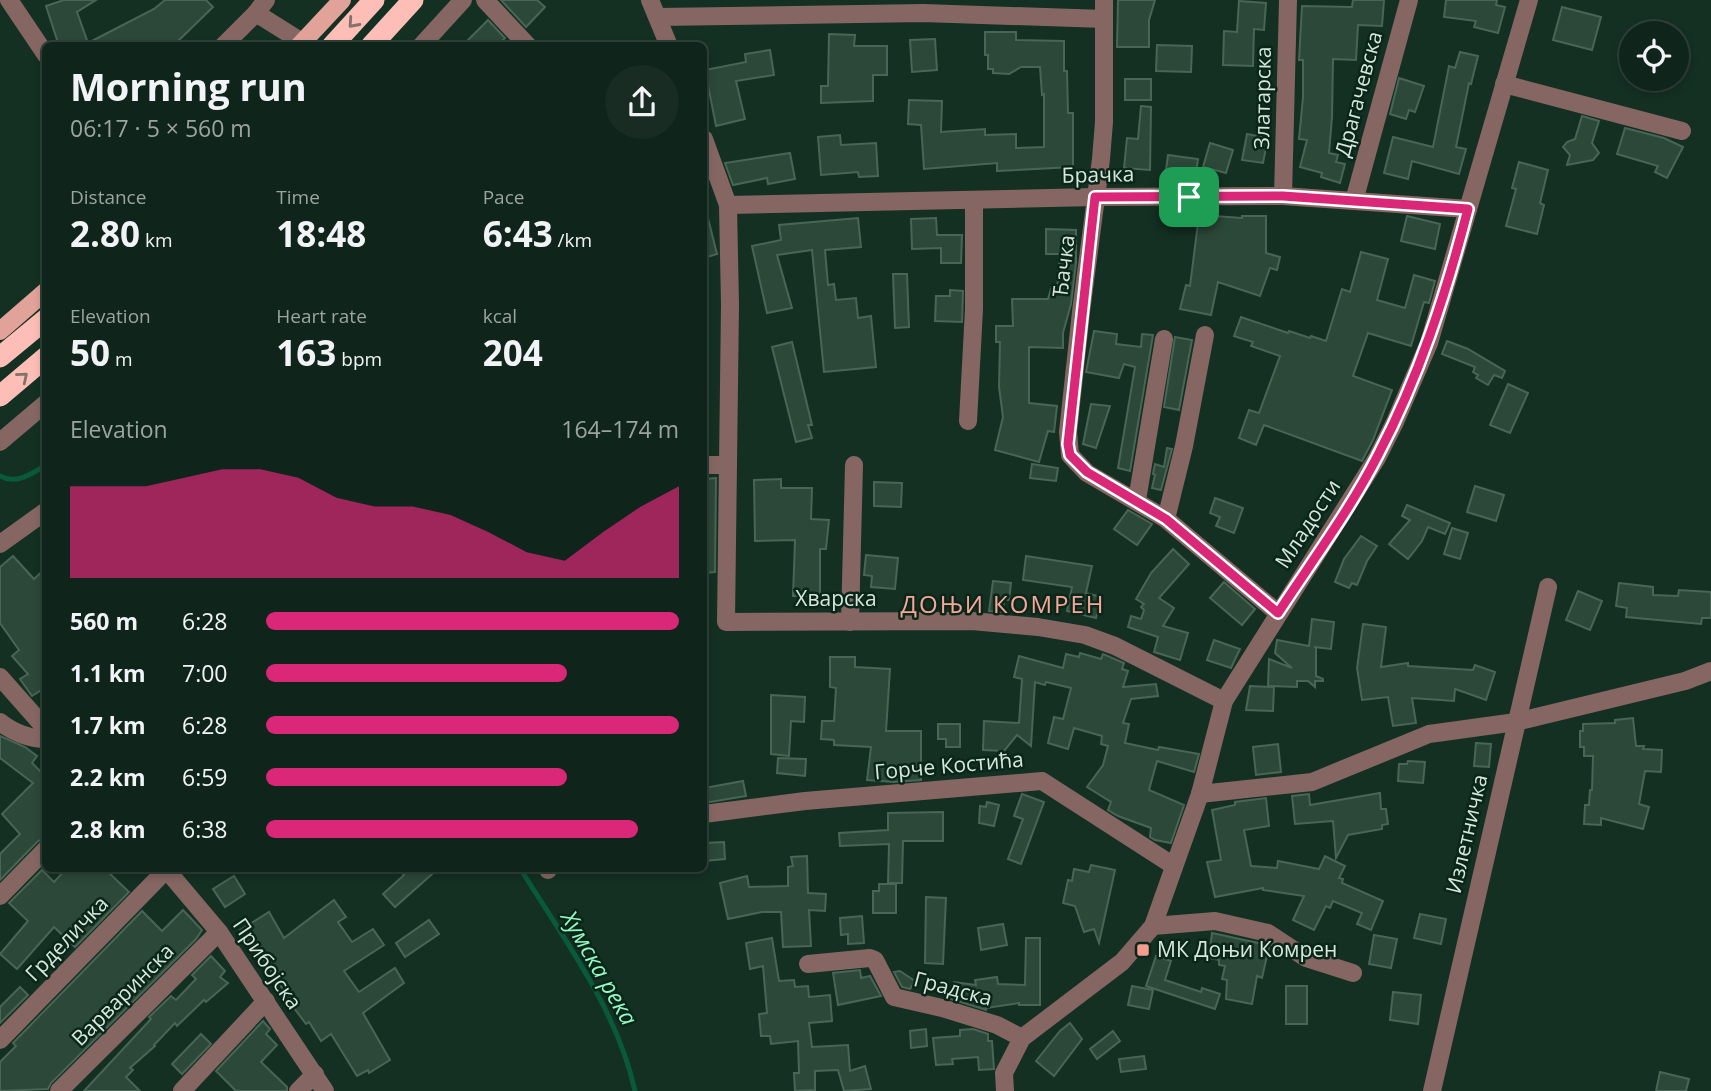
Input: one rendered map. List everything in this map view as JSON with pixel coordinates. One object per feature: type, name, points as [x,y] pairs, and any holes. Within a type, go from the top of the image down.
[{"type":"highway","points":[[336,42],[374,0]]},
{"type":"highway","points":[[376,42],[413,0]]},
{"type":"highway","points":[[0,357],[42,322]]},
{"type":"highway","points":[[0,396],[42,361]]},
{"type":"main road","points":[[302,42],[342,0]]},
{"type":"main road","points":[[0,331],[42,294]]},
{"type":"street","points":[[9,0],[42,49]]},
{"type":"street","points":[[425,42],[463,0]]},
{"type":"street","points":[[485,0],[524,42]]},
{"type":"street","points":[[650,0],[667,42]]},
{"type":"street","name":"Ђачка","points":[[1104,0],[1104,122],[1068,444],[1070,455],[1087,472],[1166,519],[1278,613]]},
{"type":"street","name":"Златарска","points":[[1283,196],[1288,0]]},
{"type":"street","name":"Драгачевска","points":[[1354,201],[1409,0]]},
{"type":"street","name":"Младости","points":[[1001,1089],[1004,1073],[1022,1038],[1122,962],[1153,926],[1200,794],[1224,701],[1377,458],[1429,343],[1529,0]]},
{"type":"street","points":[[227,42],[261,6],[298,42]]},
{"type":"street","points":[[658,17],[923,7],[1104,19]]},
{"type":"street","points":[[1504,84],[1619,112],[1682,131]]},
{"type":"street","points":[[707,147],[728,205],[728,465],[707,465]]},
{"type":"street","name":"Брачка","points":[[728,205],[1283,196],[1468,209]]},
{"type":"street","points":[[968,421],[974,309],[974,200]]},
{"type":"street","points":[[1166,519],[1184,446],[1205,335]]},
{"type":"street","points":[[1137,500],[1164,340]]},
{"type":"street","points":[[0,442],[42,405]]},
{"type":"street","name":"Хварска","points":[[728,465],[726,622],[972,621],[1038,627],[1085,635],[1115,646],[1224,701]]},
{"type":"street","points":[[849,622],[854,465]]},
{"type":"street","points":[[0,544],[42,514]]},
{"type":"street","name":"Излетничка","points":[[1432,1091],[1548,587]]},
{"type":"street","points":[[1200,794],[1312,782],[1429,734],[1516,722],[1685,681],[1711,671]]},
{"type":"street","points":[[0,677],[42,724]]},
{"type":"street","points":[[1,725],[42,739]]},
{"type":"street","name":"Горче Костића","points":[[707,814],[806,801],[1042,781],[1174,866]]},
{"type":"street","points":[[0,896],[42,853]]},
{"type":"street","name":"Грделичка","points":[[0,1040],[162,872]]},
{"type":"street","name":"Прибојска","points":[[168,872],[219,932],[325,1091]]},
{"type":"street","points":[[1153,926],[1215,921],[1268,933],[1306,958],[1353,973]]},
{"type":"street","name":"Варваринска","points":[[59,1091],[219,932]]},
{"type":"street","name":"Градска","points":[[808,964],[870,958],[875,960],[894,997],[998,1024],[1022,1038]]},
{"type":"street","points":[[182,1091],[266,1001]]},
{"type":"street","points":[[298,1091],[315,1074]]},
{"type":"building","points":[[64,0],[96,0],[77,12],[88,42],[58,42],[46,6]]},
{"type":"building","points":[[165,0],[206,0],[213,7],[177,42],[90,42],[154,9]]},
{"type":"building","points":[[501,0],[537,0],[545,7],[526,27]]},
{"type":"building","points":[[1118,0],[1155,0],[1149,20],[1149,47],[1117,47]]},
{"type":"building","points":[[1353,0],[1384,0],[1382,26],[1358,25],[1356,60],[1333,59],[1329,153],[1338,155],[1336,162],[1345,164],[1340,183],[1321,177],[1322,173],[1300,167],[1307,140],[1299,139],[1303,97],[1303,60],[1299,60],[1302,6],[1352,7]]},
{"type":"building","points":[[1446,0],[1497,0],[1496,5],[1505,7],[1498,33],[1474,27],[1476,21],[1444,17]]},
{"type":"building","points":[[1239,1],[1266,3],[1264,30],[1254,29],[1253,66],[1223,65],[1224,31],[1237,32]]},
{"type":"building","points":[[1562,7],[1601,17],[1592,50],[1553,40]]},
{"type":"building","points":[[488,20],[505,38],[501,42],[466,42]]},
{"type":"building","points":[[985,32],[1016,32],[1016,40],[1064,41],[1068,113],[1073,113],[1073,167],[997,171],[997,163],[924,169],[921,125],[908,124],[909,100],[942,101],[941,132],[985,129],[985,135],[1016,134],[1016,148],[1044,147],[1044,94],[1042,95],[1040,67],[1021,67],[1009,74],[993,73],[993,69],[988,69],[988,55],[985,55]]},
{"type":"building","points":[[829,34],[855,35],[854,46],[887,46],[887,75],[873,75],[873,101],[821,103],[821,86],[828,86]]},
{"type":"building","points":[[935,39],[937,70],[912,72],[910,40]]},
{"type":"building","points":[[1157,45],[1192,46],[1191,72],[1156,71]]},
{"type":"building","points":[[770,50],[774,75],[736,81],[745,119],[716,126],[707,70],[746,62],[745,54]]},
{"type":"building","points":[[1460,52],[1478,56],[1471,84],[1469,83],[1456,147],[1466,149],[1459,174],[1412,161],[1408,179],[1384,173],[1393,137],[1433,147],[1449,66],[1455,68]]},
{"type":"building","points":[[1399,78],[1424,86],[1415,112],[1409,110],[1406,119],[1390,114]]},
{"type":"building","points":[[1125,79],[1151,79],[1151,100],[1125,100]]},
{"type":"building","points":[[1141,106],[1151,107],[1150,170],[1124,168],[1127,138],[1138,139]]},
{"type":"building","points":[[1582,116],[1599,121],[1592,143],[1599,153],[1593,160],[1567,165],[1570,155],[1563,147],[1575,139]]},
{"type":"building","points":[[1625,128],[1664,138],[1683,147],[1667,178],[1655,172],[1658,166],[1617,154]]},
{"type":"building","points":[[1247,134],[1268,138],[1263,163],[1242,160]]},
{"type":"building","points":[[840,135],[841,145],[876,143],[878,176],[859,177],[858,172],[821,175],[818,137]]},
{"type":"building","points":[[1210,143],[1233,150],[1226,173],[1203,167]]},
{"type":"building","points":[[790,153],[795,179],[768,184],[767,178],[733,185],[725,163]]},
{"type":"building","points":[[1168,155],[1198,159],[1196,174],[1166,170]]},
{"type":"building","points":[[1519,162],[1548,170],[1540,203],[1544,205],[1537,234],[1506,226],[1516,189],[1512,188]]},
{"type":"building","points":[[1199,215],[1242,218],[1266,216],[1266,253],[1280,257],[1277,270],[1270,268],[1260,296],[1218,282],[1211,315],[1180,309],[1186,285],[1190,286]]},
{"type":"building","points":[[1407,216],[1440,224],[1435,249],[1401,241]]},
{"type":"building","points":[[707,218],[717,254],[707,257]]},
{"type":"building","points":[[858,218],[861,247],[825,250],[828,285],[834,284],[836,300],[856,298],[858,318],[871,316],[876,367],[824,372],[812,250],[777,255],[792,308],[767,313],[752,246],[781,240],[779,225]]},
{"type":"building","points":[[936,218],[937,235],[962,235],[961,263],[941,263],[941,248],[912,249],[911,219]]},
{"type":"building","points":[[1046,229],[1076,230],[1076,263],[1071,304],[1063,333],[1063,348],[1029,347],[1029,403],[1057,406],[1054,432],[1048,431],[1039,462],[995,450],[1003,417],[999,387],[1000,342],[996,342],[996,326],[1013,326],[1012,299],[1048,299],[1051,289],[1057,290],[1060,254],[1046,254]]},
{"type":"building","points":[[1361,252],[1388,259],[1377,300],[1405,308],[1414,275],[1435,281],[1429,303],[1424,302],[1411,346],[1368,333],[1353,376],[1392,390],[1362,461],[1264,425],[1256,445],[1239,438],[1249,410],[1259,413],[1280,356],[1251,346],[1253,342],[1234,336],[1241,317],[1288,333],[1289,331],[1326,341],[1342,289],[1350,292]]},
{"type":"building","points":[[893,274],[907,274],[909,327],[895,328]]},
{"type":"building","points":[[950,290],[963,291],[962,322],[935,321],[936,296],[950,296]]},
{"type":"building","points":[[1094,331],[1117,334],[1116,344],[1141,347],[1142,334],[1153,335],[1130,471],[1118,468],[1135,367],[1124,364],[1119,378],[1086,372]]},
{"type":"building","points":[[1175,337],[1192,340],[1179,410],[1164,407]]},
{"type":"building","points":[[1447,341],[1468,349],[1505,371],[1502,378],[1494,375],[1488,385],[1476,378],[1478,375],[1473,372],[1475,367],[1442,354]]},
{"type":"building","points":[[792,342],[812,425],[808,425],[812,438],[796,442],[772,347]]},
{"type":"building","points":[[1508,384],[1528,393],[1510,433],[1490,425]]},
{"type":"building","points":[[1091,404],[1110,406],[1096,448],[1083,444]]},
{"type":"building","points":[[1167,448],[1172,449],[1161,490],[1152,488],[1155,464],[1164,467]]},
{"type":"building","points":[[1032,464],[1058,468],[1056,481],[1030,478]]},
{"type":"building","points":[[716,478],[715,572],[707,573],[707,479]]},
{"type":"building","points":[[781,479],[781,488],[812,488],[811,519],[829,520],[826,549],[820,549],[820,596],[793,596],[795,540],[755,541],[754,480]]},
{"type":"building","points":[[874,482],[902,483],[901,507],[874,506]]},
{"type":"building","points":[[1475,486],[1504,495],[1496,521],[1467,512]]},
{"type":"building","points":[[1215,498],[1243,508],[1234,533],[1216,526],[1220,517],[1210,513]]},
{"type":"building","points":[[1407,505],[1450,523],[1445,534],[1428,527],[1422,541],[1408,559],[1389,544],[1410,520],[1402,516]]},
{"type":"building","points":[[1128,510],[1152,524],[1137,545],[1114,529]]},
{"type":"building","points":[[1452,528],[1468,533],[1460,559],[1444,554]]},
{"type":"building","points":[[1361,536],[1377,546],[1357,585],[1352,583],[1349,588],[1335,582],[1344,559]]},
{"type":"building","points":[[1173,549],[1189,564],[1159,598],[1174,608],[1163,626],[1188,633],[1180,660],[1154,652],[1158,637],[1128,627],[1131,616],[1141,619],[1144,610],[1141,607],[1144,604],[1136,599],[1151,573]]},
{"type":"building","points":[[866,555],[898,558],[895,589],[871,587],[872,576],[864,575]]},
{"type":"building","points":[[13,556],[34,579],[42,572],[42,690],[32,696],[20,679],[28,674],[12,656],[19,650],[0,623],[0,567]]},
{"type":"building","points":[[1026,556],[1092,566],[1086,593],[1101,597],[1096,618],[1067,611],[1072,587],[1023,580]]},
{"type":"building","points":[[993,581],[1011,583],[1009,600],[1004,600],[1003,612],[989,611]]},
{"type":"building","points":[[1224,582],[1255,609],[1242,625],[1210,598]]},
{"type":"building","points":[[1619,583],[1653,587],[1653,595],[1678,596],[1679,590],[1711,592],[1711,618],[1702,618],[1701,624],[1626,617],[1627,608],[1616,606]]},
{"type":"building","points":[[1578,591],[1602,601],[1590,630],[1566,620]]},
{"type":"building","points":[[1312,619],[1334,622],[1331,649],[1316,647],[1316,676],[1323,681],[1315,681],[1315,687],[1308,681],[1297,681],[1297,687],[1268,686],[1269,659],[1292,668],[1275,653],[1277,640],[1309,646]]},
{"type":"building","points":[[1363,624],[1386,627],[1381,667],[1408,663],[1408,666],[1473,670],[1475,665],[1495,672],[1486,700],[1455,689],[1454,701],[1412,698],[1416,723],[1393,726],[1388,697],[1362,700],[1357,668]]},
{"type":"building","points":[[1214,640],[1240,649],[1231,668],[1207,660]]},
{"type":"building","points":[[1080,653],[1101,659],[1103,654],[1124,663],[1122,669],[1128,671],[1123,687],[1156,684],[1158,696],[1131,699],[1123,723],[1129,724],[1125,743],[1199,754],[1194,772],[1157,761],[1149,790],[1184,805],[1171,843],[1155,840],[1150,837],[1151,828],[1108,810],[1111,802],[1087,787],[1103,765],[1108,746],[1101,744],[1102,736],[1074,728],[1068,749],[1048,743],[1054,717],[1063,719],[1071,688],[1035,682],[1031,746],[1017,735],[1004,751],[983,750],[984,721],[1019,723],[1022,679],[1014,677],[1019,656],[1063,668],[1066,654],[1079,657]]},
{"type":"building","points":[[830,657],[855,657],[855,667],[890,669],[886,731],[921,731],[921,780],[867,780],[871,747],[834,745],[834,740],[821,739],[822,721],[834,721],[836,688],[830,687]]},
{"type":"building","points":[[1250,686],[1274,687],[1273,711],[1246,710]]},
{"type":"building","points":[[771,695],[805,697],[804,722],[791,721],[789,756],[771,754]]},
{"type":"building","points":[[1633,718],[1636,746],[1662,750],[1661,772],[1645,771],[1639,804],[1649,807],[1643,829],[1601,818],[1601,825],[1584,824],[1585,805],[1589,805],[1592,790],[1593,756],[1584,756],[1584,747],[1580,747],[1583,724],[1615,723],[1615,720]]},
{"type":"building","points":[[938,724],[960,724],[960,747],[946,747],[946,739],[938,739]]},
{"type":"building","points":[[0,736],[25,747],[37,756],[32,763],[42,773],[42,840],[0,880],[0,854],[20,834],[2,814],[33,783],[0,758]]},
{"type":"building","points":[[1476,743],[1491,744],[1489,767],[1474,766]]},
{"type":"building","points":[[1278,744],[1281,772],[1256,775],[1253,747]]},
{"type":"building","points":[[778,758],[806,759],[805,776],[777,773]]},
{"type":"building","points":[[1408,761],[1425,762],[1423,783],[1398,781],[1399,764],[1407,764]]},
{"type":"building","points":[[743,781],[746,796],[707,802],[707,787]]},
{"type":"building","points":[[1380,793],[1381,809],[1386,809],[1388,824],[1382,825],[1382,829],[1348,835],[1336,858],[1333,821],[1295,824],[1292,796],[1309,794],[1310,805]]},
{"type":"building","points":[[1022,794],[1044,802],[1021,864],[1008,859],[1023,819],[1014,816]]},
{"type":"building","points":[[1266,798],[1269,826],[1244,830],[1251,866],[1277,868],[1278,861],[1319,869],[1325,856],[1345,866],[1339,878],[1343,879],[1342,883],[1383,901],[1371,930],[1357,924],[1362,913],[1333,901],[1330,908],[1326,906],[1314,930],[1293,920],[1304,896],[1263,888],[1215,897],[1207,862],[1221,860],[1212,810],[1235,805],[1235,802]]},
{"type":"building","points":[[987,802],[999,805],[994,826],[979,823],[980,806],[986,807]]},
{"type":"building","points":[[943,812],[943,841],[903,841],[902,883],[888,883],[889,844],[840,846],[839,833],[888,830],[888,813]]},
{"type":"building","points":[[724,842],[725,859],[707,861],[707,843]]},
{"type":"building","points":[[807,856],[808,893],[826,894],[825,911],[809,910],[811,946],[783,947],[781,912],[762,912],[728,919],[720,883],[747,876],[749,887],[788,886],[788,867],[793,866],[791,857]]},
{"type":"building","points":[[1091,865],[1115,870],[1099,943],[1094,929],[1084,932],[1075,906],[1063,903],[1068,880],[1072,881],[1074,869],[1089,872]]},
{"type":"building","points":[[42,870],[54,882],[63,872],[108,872],[129,892],[75,947],[54,927],[17,969],[0,954],[28,921],[9,903]]},
{"type":"building","points":[[401,872],[434,872],[395,907],[383,894],[404,875]]},
{"type":"building","points":[[234,876],[245,894],[225,907],[213,889]]},
{"type":"building","points":[[879,884],[896,884],[896,913],[873,913],[873,891],[879,891]]},
{"type":"building","points":[[926,897],[946,898],[943,964],[925,963]]},
{"type":"building","points":[[334,900],[346,917],[338,922],[352,942],[373,929],[384,945],[344,971],[359,992],[395,968],[404,983],[363,1013],[390,1060],[369,1073],[368,1070],[357,1076],[331,1034],[321,1041],[309,1022],[306,1024],[282,992],[284,991],[257,949],[253,952],[240,930],[269,912],[284,938]]},
{"type":"building","points":[[183,910],[202,930],[196,939],[48,1089],[0,1091],[0,1062],[16,1046],[13,1043],[142,911],[162,931]]},
{"type":"building","points":[[1420,914],[1446,919],[1441,944],[1414,938]]},
{"type":"building","points":[[862,916],[864,943],[848,944],[848,934],[841,935],[840,918]]},
{"type":"building","points":[[429,920],[439,934],[405,957],[396,943]]},
{"type":"building","points":[[1003,924],[1007,945],[981,950],[978,928]]},
{"type":"building","points":[[1212,933],[1269,947],[1262,978],[1257,976],[1252,1004],[1226,999],[1227,980],[1222,979],[1225,966],[1219,965],[1219,960],[1209,958]]},
{"type":"building","points":[[1374,935],[1397,939],[1391,968],[1369,964]]},
{"type":"building","points":[[772,938],[779,981],[794,980],[795,987],[808,986],[809,997],[830,995],[832,1021],[809,1023],[812,1047],[848,1045],[850,1071],[865,1066],[871,1089],[844,1091],[838,1070],[815,1071],[815,1090],[795,1091],[794,1073],[799,1073],[798,1041],[771,1044],[770,1036],[761,1036],[759,1014],[767,1013],[763,966],[750,969],[746,943]]},
{"type":"building","points":[[1026,938],[1040,938],[1040,1005],[1019,1003],[986,1010],[951,999],[954,982],[976,985],[975,980],[997,977],[998,984],[1025,985]]},
{"type":"building","points":[[211,956],[225,971],[220,977],[228,983],[206,1002],[204,1000],[177,1026],[175,1023],[155,1046],[130,1068],[133,1070],[126,1077],[140,1091],[84,1091],[151,1019],[149,1017],[171,996],[176,1000],[196,979],[192,975]]},
{"type":"building","points":[[1156,956],[1171,961],[1165,980],[1201,992],[1202,988],[1220,994],[1215,1009],[1146,986]]},
{"type":"building","points":[[860,970],[861,978],[870,976],[881,996],[838,1005],[833,973]]},
{"type":"building","points":[[900,971],[915,981],[910,989],[902,987],[894,972]]},
{"type":"building","points":[[1132,986],[1153,990],[1149,1009],[1128,1005]]},
{"type":"building","points":[[1286,986],[1307,986],[1307,1024],[1286,1024]]},
{"type":"building","points":[[20,987],[28,995],[0,1023],[0,1007]]},
{"type":"building","points":[[1393,992],[1421,995],[1418,1024],[1390,1020]]},
{"type":"building","points":[[263,1021],[270,1029],[266,1034],[277,1045],[261,1062],[287,1087],[287,1091],[236,1091],[216,1071]]},
{"type":"building","points":[[1070,1023],[1082,1039],[1054,1076],[1036,1061],[1060,1031]]},
{"type":"building","points":[[926,1029],[927,1046],[911,1048],[910,1031]]},
{"type":"building","points":[[973,1029],[988,1034],[988,1041],[992,1041],[994,1069],[979,1070],[978,1057],[952,1059],[953,1064],[936,1065],[933,1038],[960,1036],[960,1030]]},
{"type":"building","points":[[1113,1031],[1120,1041],[1097,1059],[1090,1049]]},
{"type":"building","points":[[201,1034],[211,1044],[182,1074],[172,1064]]},
{"type":"building","points":[[1144,1056],[1146,1069],[1121,1072],[1119,1059]]},
{"type":"building","points":[[1660,1072],[1689,1079],[1686,1091],[1656,1091]]},
{"type":"waterway","name":"Хумска река","points":[[0,476],[17,479],[42,467]]},
{"type":"waterway","name":"Хумска река","points":[[523,872],[602,1003],[627,1061],[635,1091]]},
{"type":"place","name":"МК Доњи Комрен","points":[[1143,950]]},
{"type":"district","name":"ДОЊИ КОМРЕН","points":[[1003,605]]},
{"type":"route","points":[[1283,196],[1468,209],[1429,343],[1395,422],[1377,458],[1278,613],[1166,519],[1087,472],[1070,455],[1068,432],[1095,197],[1189,197],[1283,196]]}]
